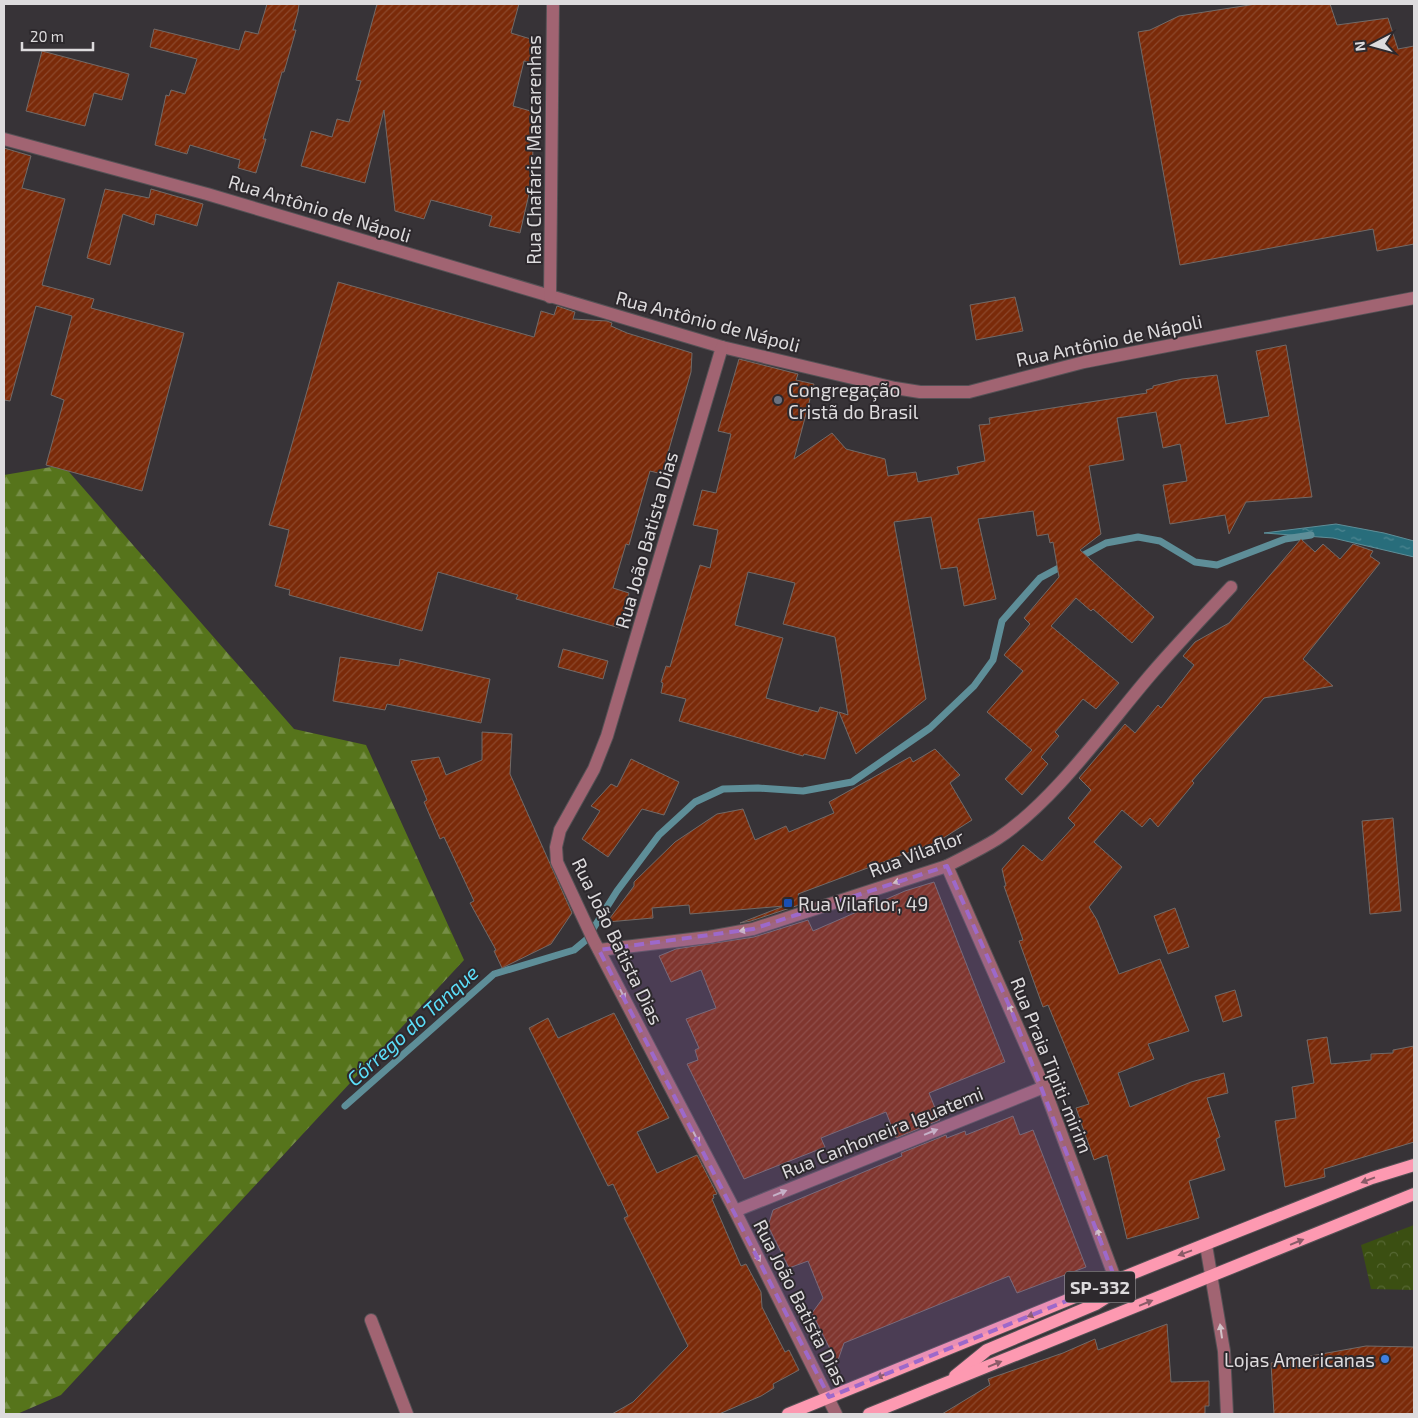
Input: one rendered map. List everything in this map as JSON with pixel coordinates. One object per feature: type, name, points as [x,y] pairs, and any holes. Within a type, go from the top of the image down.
[{"type":"main road","name":"SP-332","points":[[788,1414],[1372,1178],[1414,1165]]},
{"type":"main road","name":"SP-332","points":[[869,1414],[1213,1277],[1414,1194]]},
{"type":"main road","points":[[943,1385],[987,1350],[1096,1304],[1107,1297],[1116,1281]]},
{"type":"street","name":"Rua Chafaris Mascarenhas","points":[[550,297],[553,4]]},
{"type":"street","name":"Rua Antônio de Nápoli","points":[[4,140],[207,194],[722,347],[894,388],[920,392],[970,392],[1084,362],[1414,298]]},
{"type":"street","name":"Rua João Batista Dias","points":[[722,347],[607,736],[594,769],[560,830],[556,847],[557,862],[596,944],[735,1211],[836,1414]]},
{"type":"street","name":"Rua Vilaflor","points":[[596,944],[709,937],[753,929],[947,866],[999,838],[1031,811],[1069,772],[1153,672],[1231,587]]},
{"type":"street","name":"Rua Praia Tipiti-mirim","points":[[947,866],[1044,1087],[1116,1281]]},
{"type":"street","name":"Rua Canhoneira Iguatemi","points":[[735,1211],[1044,1087]]},
{"type":"street","points":[[1206,1245],[1213,1277],[1227,1381],[1227,1414]]},
{"type":"street","points":[[371,1320],[407,1414]]},
{"type":"highlighted area","points":[[947,866],[1012,1012],[1116,1281],[829,1397],[599,950],[753,929]]},
{"type":"green space","points":[[63,465],[294,729],[366,745],[464,960],[61,1395],[17,1414],[4,1414],[4,475]]},
{"type":"green space","points":[[1414,1225],[1414,1290],[1371,1289],[1361,1245]]},
{"type":"water","points":[[1336,524],[1414,541],[1414,557],[1333,538],[1264,533]]},
{"type":"building","points":[[267,4],[299,4],[293,30],[296,30],[263,139],[266,139],[256,173],[238,168],[240,160],[190,145],[187,154],[155,145],[166,95],[169,96],[171,90],[185,94],[197,59],[150,47],[154,29],[239,50],[245,31],[258,34]]},
{"type":"building","points":[[377,4],[519,4],[511,33],[534,40],[534,63],[524,61],[513,106],[534,112],[532,181],[520,233],[489,226],[492,216],[431,200],[424,219],[395,211],[384,110],[365,183],[301,166],[311,131],[332,137],[337,119],[349,122],[361,81],[356,80]]},
{"type":"building","points":[[1256,4],[1330,4],[1337,25],[1388,18],[1398,49],[1414,46],[1414,244],[1377,251],[1373,229],[1180,265],[1138,32],[1150,30],[1179,16]]},
{"type":"building","points":[[42,51],[129,74],[122,100],[94,93],[85,126],[26,111]]},
{"type":"building","points":[[4,148],[31,156],[22,188],[65,199],[42,285],[94,299],[91,308],[184,333],[142,491],[46,465],[64,400],[51,395],[72,316],[36,306],[10,401],[4,400]]},
{"type":"building","points":[[105,189],[149,198],[151,189],[203,204],[197,226],[156,214],[154,225],[123,214],[110,265],[87,258]]},
{"type":"building","points":[[338,282],[534,337],[541,311],[554,315],[557,306],[575,312],[573,319],[607,321],[612,323],[611,326],[627,333],[692,353],[691,372],[662,474],[650,471],[629,545],[626,544],[613,588],[629,593],[620,628],[516,599],[518,595],[438,572],[422,631],[289,595],[290,590],[275,586],[289,530],[269,525]]},
{"type":"building","points":[[1015,297],[1023,331],[976,340],[970,305]]},
{"type":"building","points":[[1286,345],[1312,497],[1246,502],[1229,534],[1225,515],[1170,524],[1163,485],[1187,481],[1180,444],[1163,448],[1156,412],[1117,418],[1124,460],[1089,466],[1101,534],[1080,550],[1154,617],[1132,643],[1093,609],[1091,611],[1076,598],[1051,626],[1119,683],[1096,709],[1083,699],[1055,732],[1059,736],[1041,757],[1048,764],[1022,795],[1005,779],[1032,750],[987,712],[1023,671],[1004,655],[1030,624],[1024,618],[1059,577],[1053,542],[1050,543],[1048,534],[1037,536],[1033,511],[978,519],[996,599],[964,606],[957,567],[941,569],[931,517],[894,522],[926,699],[856,754],[839,712],[848,715],[835,637],[783,624],[795,583],[748,572],[735,625],[783,638],[766,698],[818,712],[820,707],[838,712],[825,759],[804,754],[803,756],[679,721],[686,699],[661,693],[663,683],[661,682],[666,666],[670,667],[700,565],[710,568],[718,530],[693,525],[702,490],[716,493],[731,434],[718,431],[739,359],[798,374],[796,380],[814,384],[794,459],[832,433],[846,449],[885,459],[888,476],[916,472],[918,482],[959,474],[957,467],[985,461],[979,425],[990,424],[989,418],[1147,393],[1146,390],[1153,388],[1153,386],[1182,379],[1217,375],[1226,424],[1269,416],[1256,351]]},
{"type":"building","points":[[1301,539],[1315,552],[1323,544],[1340,559],[1353,544],[1373,551],[1370,556],[1380,563],[1303,659],[1333,686],[1264,698],[1192,781],[1194,783],[1158,827],[1150,818],[1142,827],[1122,810],[1094,842],[1122,867],[1089,907],[1097,920],[1119,974],[1160,959],[1189,1031],[1148,1044],[1154,1059],[1118,1073],[1130,1107],[1191,1082],[1224,1073],[1228,1093],[1207,1098],[1220,1137],[1216,1139],[1225,1170],[1189,1181],[1199,1218],[1127,1239],[1107,1155],[1094,1160],[1076,1108],[1089,1104],[1048,1005],[1043,1007],[1019,941],[1023,940],[1004,886],[1006,886],[1002,869],[1023,845],[1042,861],[1075,825],[1068,818],[1091,790],[1079,778],[1125,724],[1135,733],[1158,705],[1161,708],[1194,665],[1183,656],[1195,642],[1229,623]]},
{"type":"building","points":[[563,649],[608,661],[603,679],[558,667]]},
{"type":"building","points":[[340,657],[399,666],[400,659],[490,679],[481,723],[387,704],[385,710],[333,701]]},
{"type":"building","points":[[482,732],[512,734],[510,774],[572,913],[551,944],[502,968],[494,951],[496,950],[470,903],[474,901],[444,837],[440,839],[424,802],[427,800],[411,761],[439,757],[446,775],[482,760]]},
{"type":"building","points":[[935,749],[960,775],[950,783],[972,820],[937,842],[798,894],[802,904],[751,921],[740,923],[784,906],[690,914],[689,905],[652,908],[653,918],[607,922],[634,886],[634,882],[675,842],[717,814],[743,809],[755,840],[786,826],[789,832],[834,813],[829,802],[910,757],[913,762]]},
{"type":"building","points":[[631,759],[679,782],[664,815],[642,809],[608,857],[582,839],[600,811],[591,806],[611,784],[617,787]]},
{"type":"building","points":[[1393,818],[1401,911],[1370,914],[1362,821]]},
{"type":"building","points":[[934,882],[1005,1062],[929,1093],[940,1120],[896,1138],[886,1112],[821,1138],[825,1147],[744,1179],[687,1064],[698,1060],[695,1050],[699,1048],[686,1019],[716,1008],[701,970],[671,982],[659,956],[676,949],[754,937],[808,920],[813,931],[905,891]]},
{"type":"building","points":[[1175,908],[1189,947],[1168,954],[1154,916]]},
{"type":"building","points":[[1235,990],[1242,1016],[1223,1022],[1215,996]]},
{"type":"building","points":[[614,1013],[669,1118],[637,1132],[657,1173],[697,1155],[717,1194],[713,1195],[714,1198],[712,1199],[741,1266],[746,1264],[761,1292],[762,1307],[785,1352],[789,1350],[799,1370],[773,1384],[774,1388],[761,1396],[719,1414],[612,1414],[633,1402],[688,1346],[624,1218],[628,1216],[613,1184],[608,1186],[529,1028],[548,1018],[558,1038]]},
{"type":"building","points":[[1327,1037],[1331,1064],[1371,1060],[1371,1054],[1393,1053],[1393,1050],[1414,1046],[1414,1142],[1324,1169],[1325,1177],[1285,1187],[1275,1121],[1296,1118],[1292,1087],[1314,1083],[1307,1040]]},
{"type":"building","points":[[1013,1116],[1020,1135],[1033,1130],[1086,1267],[1017,1293],[1009,1276],[844,1343],[837,1363],[812,1313],[823,1298],[808,1261],[789,1268],[768,1226],[773,1210],[902,1156],[901,1153],[946,1135],[947,1138],[965,1131],[966,1135]]},
{"type":"building","points":[[1167,1324],[1171,1382],[1209,1381],[1209,1406],[1205,1406],[1205,1414],[942,1414],[990,1385],[988,1379],[1063,1353],[1095,1339],[1098,1350]]},
{"type":"building","points":[[1366,1346],[1414,1347],[1414,1414],[1274,1414],[1271,1363]]},
{"type":"waterway","name":"Córrego do Tanque","points":[[1078,558],[1106,543],[1138,537],[1160,541],[1195,562],[1217,565],[1285,539],[1311,535]]},
{"type":"waterway","name":"Córrego do Tanque","points":[[345,1106],[494,974],[574,950],[586,940],[617,891],[659,835],[695,802],[723,789],[758,788],[803,791],[852,782],[930,728],[974,686],[993,660],[1002,621],[1040,578],[1066,564]]},
{"type":"place","name":"Congregação Cristã do Brasil","points":[[778,400]]},
{"type":"place","name":"Rua Vilaflor, 49","points":[[788,903]]},
{"type":"place","name":"Lojas Americanas","points":[[1385,1359]]}]
